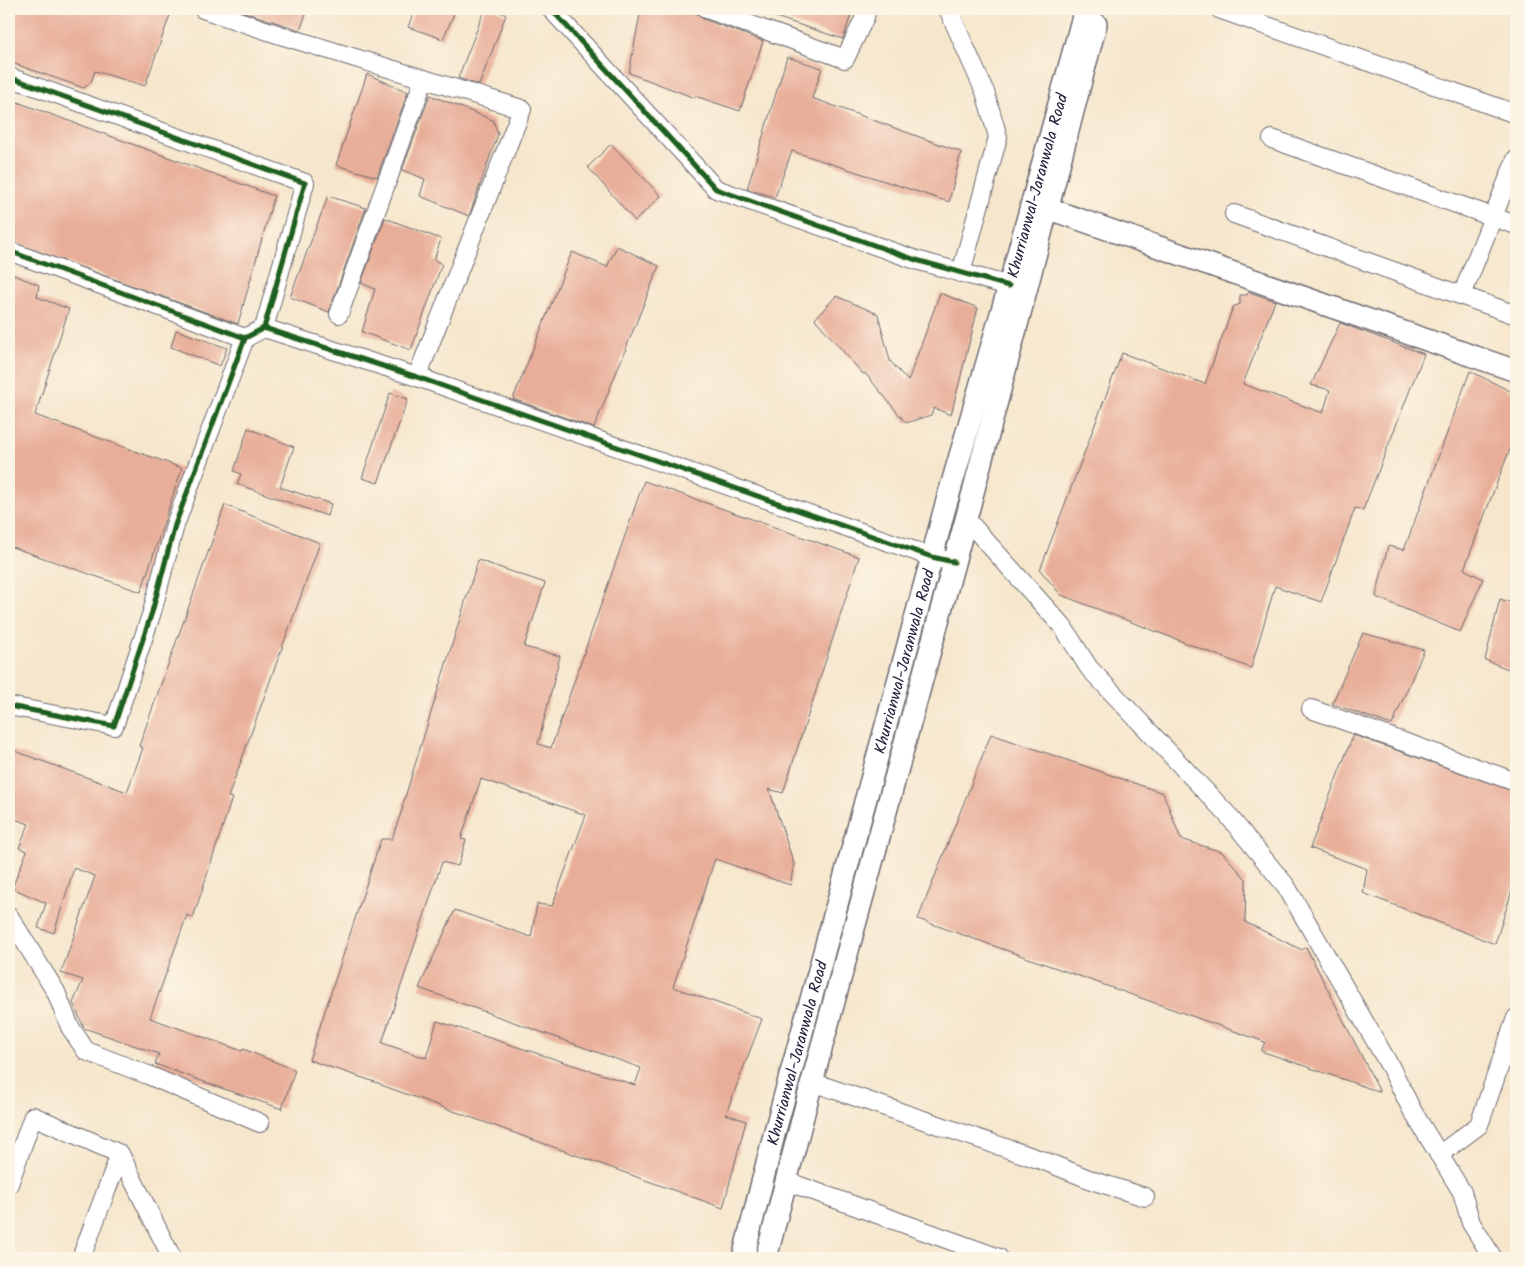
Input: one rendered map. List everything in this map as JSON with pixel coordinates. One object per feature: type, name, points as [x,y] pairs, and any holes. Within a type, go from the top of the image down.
[{"type":"main road","name":"Khurrianwal-Jaranwala Road","points":[[766,1258],[812,1082],[966,519],[1085,9]]},
{"type":"main road","name":"Khurrianwal-Jaranwala Road","points":[[743,1258],[775,1131],[944,511],[1009,286],[1039,205],[1100,9]]},
{"type":"main road","points":[[1039,205],[1516,371]]},
{"type":"street","points":[[202,9],[280,35],[522,109],[418,377]]},
{"type":"street","points":[[551,9],[716,189],[916,260],[1009,286]]},
{"type":"street","points":[[707,9],[845,59],[867,9]]},
{"type":"street","points":[[948,9],[985,92],[998,137],[961,273]]},
{"type":"street","points":[[1219,9],[1516,114]]},
{"type":"street","points":[[9,77],[305,183],[264,328]]},
{"type":"street","points":[[339,314],[424,79]]},
{"type":"street","points":[[1272,139],[1516,225]]},
{"type":"street","points":[[1462,295],[1516,158]]},
{"type":"street","points":[[1234,214],[1516,315]]},
{"type":"street","points":[[9,251],[245,338]]},
{"type":"street","points":[[9,706],[114,726],[152,612],[175,526],[245,338],[264,328],[418,377],[932,557],[954,562]]},
{"type":"street","points":[[966,519],[1063,628],[1089,668],[1226,813],[1286,886],[1391,1068],[1413,1112],[1462,1192],[1471,1223],[1493,1258]]},
{"type":"street","points":[[1311,709],[1516,782]]},
{"type":"street","points":[[9,916],[56,992],[70,1027],[86,1050],[148,1074],[260,1123]]},
{"type":"street","points":[[1438,1155],[1479,1126],[1516,1019]]},
{"type":"street","points":[[812,1082],[1044,1161],[1094,1181],[1145,1197]]},
{"type":"street","points":[[9,1184],[33,1116],[120,1154],[170,1257]]},
{"type":"street","points":[[81,1258],[120,1154]]},
{"type":"street","points":[[786,1180],[999,1258]]},
{"type":"building","points":[[9,9],[151,9],[170,15],[145,86],[95,71],[91,82],[84,88],[9,62]]},
{"type":"building","points":[[235,9],[308,9],[300,30]]},
{"type":"building","points":[[415,9],[456,9],[443,39],[408,27]]},
{"type":"building","points":[[485,9],[495,9],[506,15],[479,85],[458,78]]},
{"type":"building","points":[[641,9],[684,9],[698,14],[703,19],[763,41],[740,111],[695,96],[695,98],[629,73]]},
{"type":"building","points":[[757,9],[853,9],[843,39],[757,11]]},
{"type":"building","points":[[787,57],[822,68],[812,98],[961,152],[949,202],[792,151],[775,197],[747,189]]},
{"type":"building","points":[[367,74],[408,92],[377,177],[336,165]]},
{"type":"building","points":[[430,95],[493,120],[498,134],[469,216],[420,196],[425,179],[402,170]]},
{"type":"building","points":[[9,99],[274,196],[238,324],[9,241]]},
{"type":"building","points":[[611,144],[661,196],[635,221],[588,167]]},
{"type":"building","points":[[328,196],[366,208],[329,312],[290,297]]},
{"type":"building","points":[[385,218],[441,239],[434,260],[442,264],[411,350],[362,332],[375,289],[361,283]]},
{"type":"building","points":[[617,246],[659,266],[594,428],[513,399],[572,252],[607,267]]},
{"type":"building","points":[[9,273],[39,285],[37,297],[69,309],[35,415],[182,468],[141,592],[9,546]]},
{"type":"building","points":[[1249,292],[1275,301],[1243,384],[1323,413],[1330,390],[1311,385],[1340,323],[1424,354],[1363,510],[1355,508],[1321,602],[1275,586],[1251,668],[1061,595],[1040,570],[1122,353],[1205,384],[1233,307],[1240,304],[1240,295],[1247,295]]},
{"type":"building","points":[[940,293],[978,308],[951,415],[934,408],[931,415],[906,423],[865,373],[863,374],[815,319],[836,296],[878,314],[890,361],[908,381]]},
{"type":"building","points":[[176,330],[227,348],[220,366],[171,347]]},
{"type":"building","points":[[1470,371],[1516,394],[1516,433],[1464,569],[1483,579],[1460,632],[1376,597],[1388,546],[1404,550]]},
{"type":"building","points":[[390,393],[408,399],[378,483],[362,478]]},
{"type":"building","points":[[248,428],[294,447],[280,487],[331,504],[327,516],[237,484],[241,474],[234,471]]},
{"type":"building","points":[[644,481],[859,557],[783,793],[769,789],[794,864],[790,885],[715,859],[673,987],[762,1019],[726,1114],[746,1121],[723,1208],[381,1084],[309,1060],[381,839],[392,839],[403,807],[478,560],[545,583],[524,647],[560,656],[538,744],[551,748]],"holes":[[[481,779],[586,815],[552,906],[537,904],[531,937],[455,910],[419,988],[641,1068],[635,1085],[437,1021],[426,1058],[382,1043],[442,862],[458,866],[466,840],[461,839]]]},
{"type":"building","points":[[225,505],[320,543],[228,797],[232,798],[193,918],[187,915],[150,1018],[242,1051],[243,1049],[295,1070],[282,1109],[155,1064],[159,1054],[84,1028],[73,1003],[83,980],[61,973],[95,876],[74,868],[54,933],[38,928],[46,903],[12,888],[27,851],[19,848],[29,824],[9,817],[9,749],[127,792],[143,748],[139,746]]},
{"type":"building","points":[[1500,599],[1516,604],[1516,672],[1485,660]]},
{"type":"building","points":[[1363,633],[1424,650],[1392,725],[1332,704]]},
{"type":"building","points":[[991,734],[1163,793],[1181,839],[1222,852],[1246,879],[1245,922],[1302,950],[1306,947],[1380,1092],[1261,1051],[1265,1042],[918,919]]},
{"type":"building","points":[[1353,735],[1516,792],[1516,878],[1495,944],[1363,893],[1367,869],[1310,848]]},
{"type":"cycle path","points":[[551,9],[716,189],[916,260],[1009,286]]},
{"type":"cycle path","points":[[9,77],[305,183],[264,328],[245,338],[9,251]]},
{"type":"cycle path","points":[[264,328],[417,377],[932,557],[954,562]]},
{"type":"cycle path","points":[[9,706],[114,726],[152,612],[175,525],[245,338]]}]
